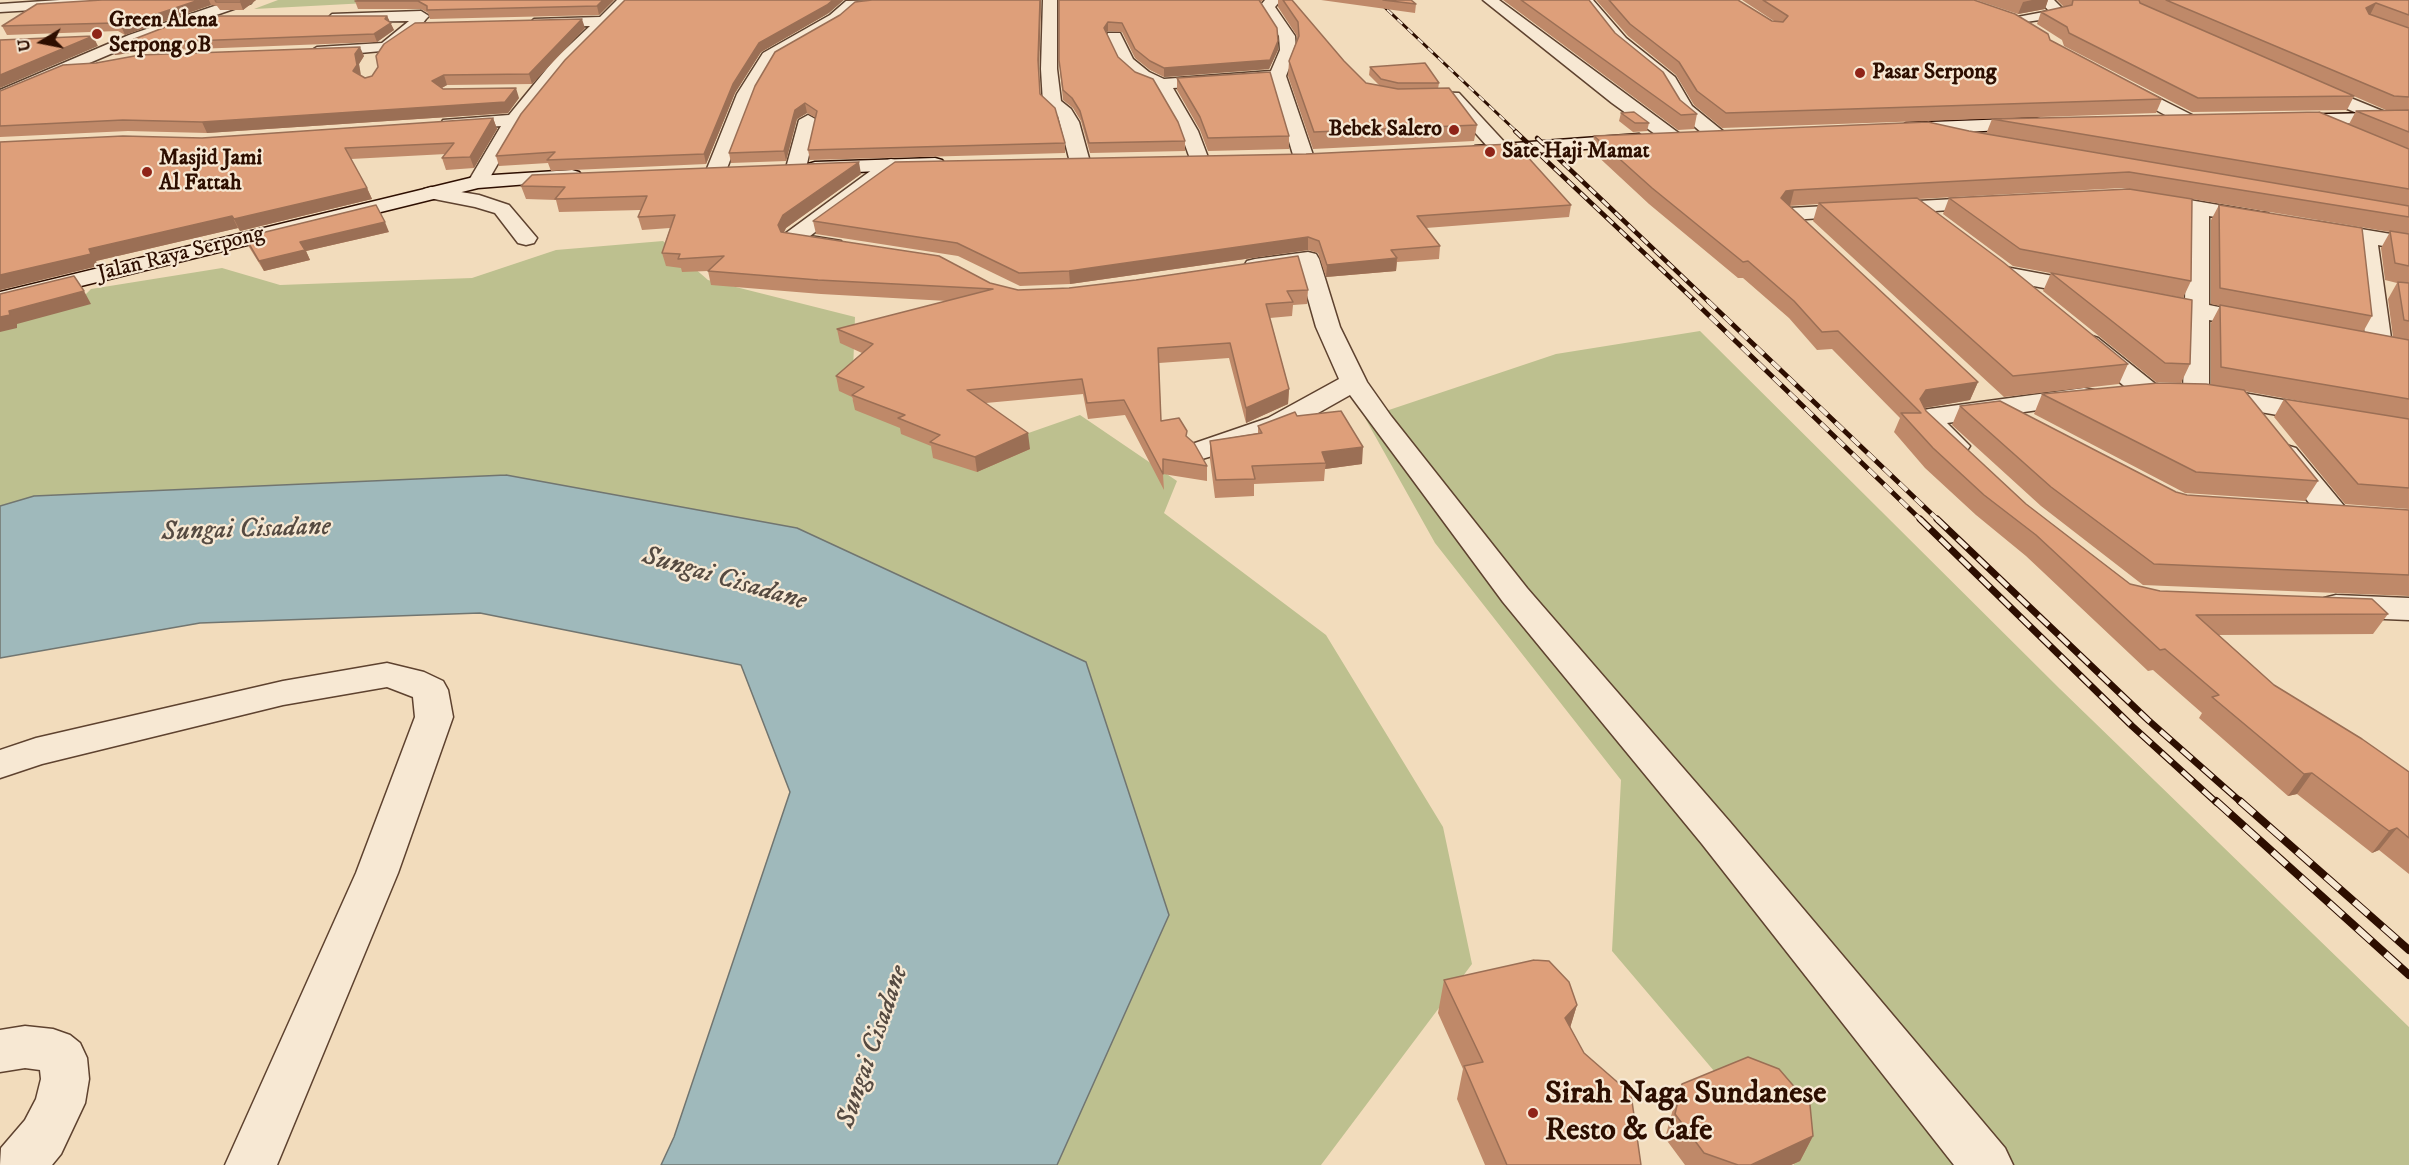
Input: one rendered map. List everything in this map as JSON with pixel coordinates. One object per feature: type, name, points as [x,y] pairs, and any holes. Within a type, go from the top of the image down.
[{"type":"street","points":[[0,8],[34,3],[133,0]]},
{"type":"street","points":[[0,96],[137,37],[246,0]]},
{"type":"street","points":[[478,182],[514,120],[560,64],[625,0]]},
{"type":"street","points":[[716,171],[746,94],[769,56],[835,18],[850,4],[890,0]]},
{"type":"street","points":[[1050,0],[1049,82],[1052,103],[1065,113],[1070,122],[1080,162]]},
{"type":"street","points":[[1274,0],[1267,6],[1287,36],[1288,50],[1278,76],[1304,158]]},
{"type":"street","points":[[1490,0],[1618,99],[1673,138]]},
{"type":"street","points":[[1585,0],[1620,41],[1669,81],[1685,108],[1717,136]]},
{"type":"street","points":[[2036,34],[2012,20],[2060,13],[2046,0]]},
{"type":"street","points":[[304,52],[380,49],[388,46],[414,26],[421,16],[319,18]]},
{"type":"street","points":[[192,17],[240,18]]},
{"type":"street","points":[[520,23],[603,21]]},
{"type":"street","points":[[332,29],[438,25]]},
{"type":"street","points":[[92,39],[194,35]]},
{"type":"street","points":[[1114,36],[1126,62],[1143,76],[1162,84],[1278,76]]},
{"type":"street","points":[[369,65],[380,49]]},
{"type":"street","points":[[64,68],[126,60]]},
{"type":"street","points":[[2105,76],[2188,120]]},
{"type":"street","points":[[2289,76],[2384,118]]},
{"type":"street","points":[[1162,84],[1189,130],[1198,160]]},
{"type":"street","points":[[517,92],[540,91]]},
{"type":"street","points":[[1419,97],[1453,97],[1501,150]]},
{"type":"street","points":[[2270,120],[2409,117]]},
{"type":"street","points":[[2316,119],[2354,136]]},
{"type":"street","points":[[435,125],[514,120]]},
{"type":"street","points":[[796,168],[808,120]]},
{"type":"street","points":[[2145,121],[2212,120]]},
{"type":"street","points":[[1892,129],[2057,123]]},
{"type":"street","points":[[1923,128],[1997,144]]},
{"type":"street","points":[[1457,152],[1740,135]]},
{"type":"street","points":[[1280,158],[1325,157]]},
{"type":"street","points":[[1175,161],[1222,160]]},
{"type":"street","points":[[1056,163],[1104,162]]},
{"type":"street","points":[[773,169],[950,164]]},
{"type":"street","points":[[857,249],[802,242],[794,238],[891,165]]},
{"type":"street","points":[[692,172],[739,170]]},
{"type":"street","name":"Jalan Raya Serpong","points":[[0,299],[478,182],[597,175]]},
{"type":"street","points":[[431,193],[479,201],[502,209],[526,238]]},
{"type":"street","points":[[2134,196],[2278,222]]},
{"type":"street","points":[[1816,238],[1790,214],[2014,202]]},
{"type":"street","points":[[2196,393],[2199,311],[2198,207]]},
{"type":"street","points":[[1918,208],[1944,228]]},
{"type":"street","points":[[2300,225],[2409,244]]},
{"type":"street","points":[[2366,237],[2378,345]]},
{"type":"street","points":[[1232,270],[1308,259],[1328,327],[1354,382],[1381,422],[1515,595],[1716,833],[1933,1102],[1987,1165]]},
{"type":"street","points":[[2040,303],[1996,267],[2125,297],[2278,326]]},
{"type":"street","points":[[2371,287],[2396,291]]},
{"type":"street","points":[[2067,325],[2148,392]]},
{"type":"street","points":[[1202,450],[1278,424],[1354,382]]},
{"type":"street","points":[[1980,468],[1930,422],[1929,417],[1988,400],[2148,392],[2196,393],[2409,430]]},
{"type":"street","points":[[1988,400],[2037,429]]},
{"type":"street","points":[[2242,400],[2334,514]]},
{"type":"street","points":[[2300,512],[2366,516]]},
{"type":"street","points":[[2301,605],[2409,609]]},
{"type":"street","points":[[0,764],[36,752],[283,693],[387,675],[411,681],[430,690],[434,717],[377,873],[251,1165]]},
{"type":"street","points":[[0,1051],[26,1047],[44,1048],[53,1050],[63,1058],[65,1079],[60,1103],[43,1137],[19,1165]]},
{"type":"green space","points":[[278,0],[424,0],[254,9]]},
{"type":"green space","points":[[663,241],[708,280],[855,317],[852,399],[954,459],[1080,415],[1177,481],[1164,513],[1326,635],[1443,827],[1472,964],[1321,1165],[1057,1165],[1169,915],[797,528],[506,475],[35,496],[0,506],[0,324],[76,304],[91,289],[222,268],[280,285],[472,278],[556,250]]},
{"type":"green space","points":[[1700,331],[2060,689],[2409,1027],[2409,1165],[1794,1165],[1612,951],[1621,780],[1435,543],[1365,418],[1556,354]]},
{"type":"water","name":"Sungai Cisadane","points":[[506,475],[797,528],[1086,662],[1169,915],[1057,1165],[661,1165],[674,1137],[790,792],[741,665],[480,613],[200,623],[0,658],[0,506],[34,496]]},
{"type":"building","points":[[102,0],[199,0],[121,26],[114,23],[2,26],[37,4]]},
{"type":"building","points":[[215,0],[242,0],[240,2],[216,2]]},
{"type":"building","points":[[603,0],[597,6],[427,10],[427,6],[418,1],[355,1]]},
{"type":"building","points":[[625,0],[833,0],[759,43],[733,84],[704,154],[547,160],[555,152],[496,156],[521,114],[565,60]]},
{"type":"building","points":[[872,0],[1040,0],[1038,60],[1040,94],[1055,108],[1065,143],[808,150],[817,111],[805,103],[795,110],[784,151],[729,153],[755,86],[775,52],[840,15],[855,2]]},
{"type":"building","points":[[1059,0],[1259,0],[1277,28],[1278,41],[1270,60],[1164,68],[1150,61],[1135,49],[1122,23],[1108,22],[1104,28],[1118,57],[1135,72],[1153,79],[1178,122],[1185,141],[1089,143],[1080,111],[1072,98],[1063,90],[1059,60]]},
{"type":"building","points":[[1283,0],[1292,0],[1366,83],[1398,89],[1449,88],[1477,125],[1314,132],[1289,61],[1299,36],[1298,22]]},
{"type":"building","points":[[1383,0],[1411,0],[1416,4]]},
{"type":"building","points":[[1521,0],[1589,0],[1615,33],[1663,72],[1680,100],[1697,114],[1681,115]]},
{"type":"building","points":[[1609,0],[1738,0],[1772,21],[1783,22],[1788,16],[1763,0],[1974,0],[2015,14],[2048,34],[2050,40],[2162,99],[1726,113],[1697,91],[1679,62],[1630,24]]},
{"type":"building","points":[[2073,0],[2139,0],[2140,3],[2354,96],[2198,98],[2069,33],[2067,27],[2041,12],[2072,5]]},
{"type":"building","points":[[2166,0],[2409,0],[2409,15],[2376,3],[2366,8],[2369,14],[2409,28],[2409,97],[2394,96]]},
{"type":"building","points":[[194,16],[387,16],[385,19],[391,23],[374,34],[140,43],[111,48]]},
{"type":"building","points":[[582,19],[529,74],[444,75],[432,81],[443,89],[516,88],[505,102],[202,122],[123,120],[0,126],[0,91],[63,65],[96,63],[140,55],[360,47],[355,54],[357,65],[353,71],[365,78],[372,76],[378,67],[376,56],[384,44],[415,23]]},
{"type":"building","points":[[93,36],[0,75],[0,40]]},
{"type":"building","points":[[1425,63],[1439,83],[1398,83],[1381,79],[1370,67]]},
{"type":"building","points":[[1270,72],[1289,136],[1208,138],[1200,117],[1177,78]]},
{"type":"building","points":[[2409,110],[2409,132],[2356,111]]},
{"type":"building","points":[[1634,112],[1649,123],[1635,123],[1621,113]]},
{"type":"building","points":[[2319,112],[2409,149],[2409,189],[1992,119]]},
{"type":"building","points":[[493,118],[470,157],[442,158],[454,143],[345,148],[367,188],[89,249],[91,254],[0,275],[0,142],[123,136],[202,138]]},
{"type":"building","points":[[1928,122],[1969,131],[2409,206],[2409,217],[2129,172],[1794,190],[1786,191],[1781,198],[1978,382],[1926,390],[1920,399],[1926,411],[2026,504],[2130,584],[2160,591],[2372,599],[2388,614],[2196,615],[2274,685],[2362,739],[2409,772],[2409,838],[2397,828],[2389,831],[2312,773],[2304,774],[2212,697],[2219,695],[2165,649],[2160,650],[2036,535],[1984,495],[1933,448],[1901,413],[1921,413],[1838,331],[1822,332],[1794,301],[1748,261],[1743,262],[1652,188],[1594,136]]},
{"type":"building","points":[[1516,144],[1571,205],[1417,216],[1440,246],[1391,250],[1397,258],[1327,265],[1319,241],[1308,237],[1069,271],[1019,273],[957,243],[813,221],[895,162],[1306,154]]},
{"type":"building","points":[[859,162],[783,215],[778,225],[781,232],[939,256],[990,283],[1018,290],[1069,288],[1136,280],[1298,256],[1308,290],[1287,291],[1293,302],[1266,304],[1289,389],[1246,408],[1230,343],[1158,348],[1161,421],[1179,418],[1187,431],[1186,436],[1194,443],[1207,466],[1163,459],[1163,474],[1124,400],[1087,403],[1082,379],[967,390],[1028,433],[975,457],[930,442],[940,435],[898,418],[905,415],[852,395],[864,387],[836,376],[873,344],[837,329],[993,289],[818,280],[708,271],[724,256],[678,259],[680,254],[662,253],[675,215],[638,217],[647,196],[555,199],[565,187],[521,186],[532,175]]},
{"type":"building","points":[[2129,189],[2192,199],[2191,281],[2020,249],[1949,198]]},
{"type":"building","points":[[1917,198],[2003,262],[2128,364],[2013,376],[1819,203]]},
{"type":"building","points":[[376,205],[385,222],[300,242],[305,250],[259,261],[245,237]]},
{"type":"building","points":[[2219,205],[2362,228],[2372,316],[2220,288]]},
{"type":"building","points":[[2390,231],[2409,234],[2409,266],[2395,263]]},
{"type":"building","points":[[2051,273],[2192,300],[2190,364],[2165,363]]},
{"type":"building","points":[[74,276],[84,291],[9,311],[10,315],[0,317],[0,294]]},
{"type":"building","points":[[2398,282],[2409,283],[2409,321],[2404,320]]},
{"type":"building","points":[[2220,305],[2409,340],[2409,399],[2221,367]]},
{"type":"building","points":[[2158,383],[2206,384],[2244,390],[2318,481],[2196,472],[2042,394]]},
{"type":"building","points":[[2284,399],[2409,419],[2409,488],[2358,484]]},
{"type":"building","points":[[2000,401],[2176,492],[2187,495],[2409,510],[2409,575],[2154,564],[2051,487],[1960,406]]},
{"type":"building","points":[[1341,411],[1363,447],[1322,452],[1326,463],[1252,466],[1255,479],[1216,480],[1210,441],[1262,433],[1258,426],[1295,412],[1297,416]]},
{"type":"building","points":[[1534,960],[1549,961],[1569,982],[1577,1005],[1565,1018],[1584,1053],[1631,1094],[1641,1165],[1507,1165],[1464,1066],[1483,1062],[1444,980]]},
{"type":"building","points":[[1748,1057],[1779,1069],[1810,1105],[1813,1136],[1751,1165],[1738,1165],[1704,1153],[1675,1114],[1682,1084]]},
{"type":"railway","points":[[1377,0],[1517,132]]},
{"type":"railway","points":[[1515,131],[1696,302]]},
{"type":"railway","points":[[1537,138],[1709,302]]},
{"type":"railway","points":[[1694,301],[1922,521]]},
{"type":"railway","points":[[1708,301],[1939,521]]},
{"type":"railway","points":[[1920,519],[2132,726],[2217,803]]},
{"type":"railway","points":[[1937,519],[2148,720],[2242,803]]},
{"type":"railway","points":[[2216,801],[2409,975]]},
{"type":"railway","points":[[2240,801],[2409,950]]},
{"type":"place","name":"Green Alena Serpong 9B","points":[[97,34]]},
{"type":"place","name":"Pasar Serpong","points":[[1860,73]]},
{"type":"place","name":"Bebek Salero","points":[[1454,130]]},
{"type":"place","name":"Sate Haji Mamat","points":[[1490,152]]},
{"type":"place","name":"Masjid Jami Al Fattah","points":[[147,172]]},
{"type":"place","name":"Sirah Naga Sundanese Resto & Cafe","points":[[1533,1113]]}]
